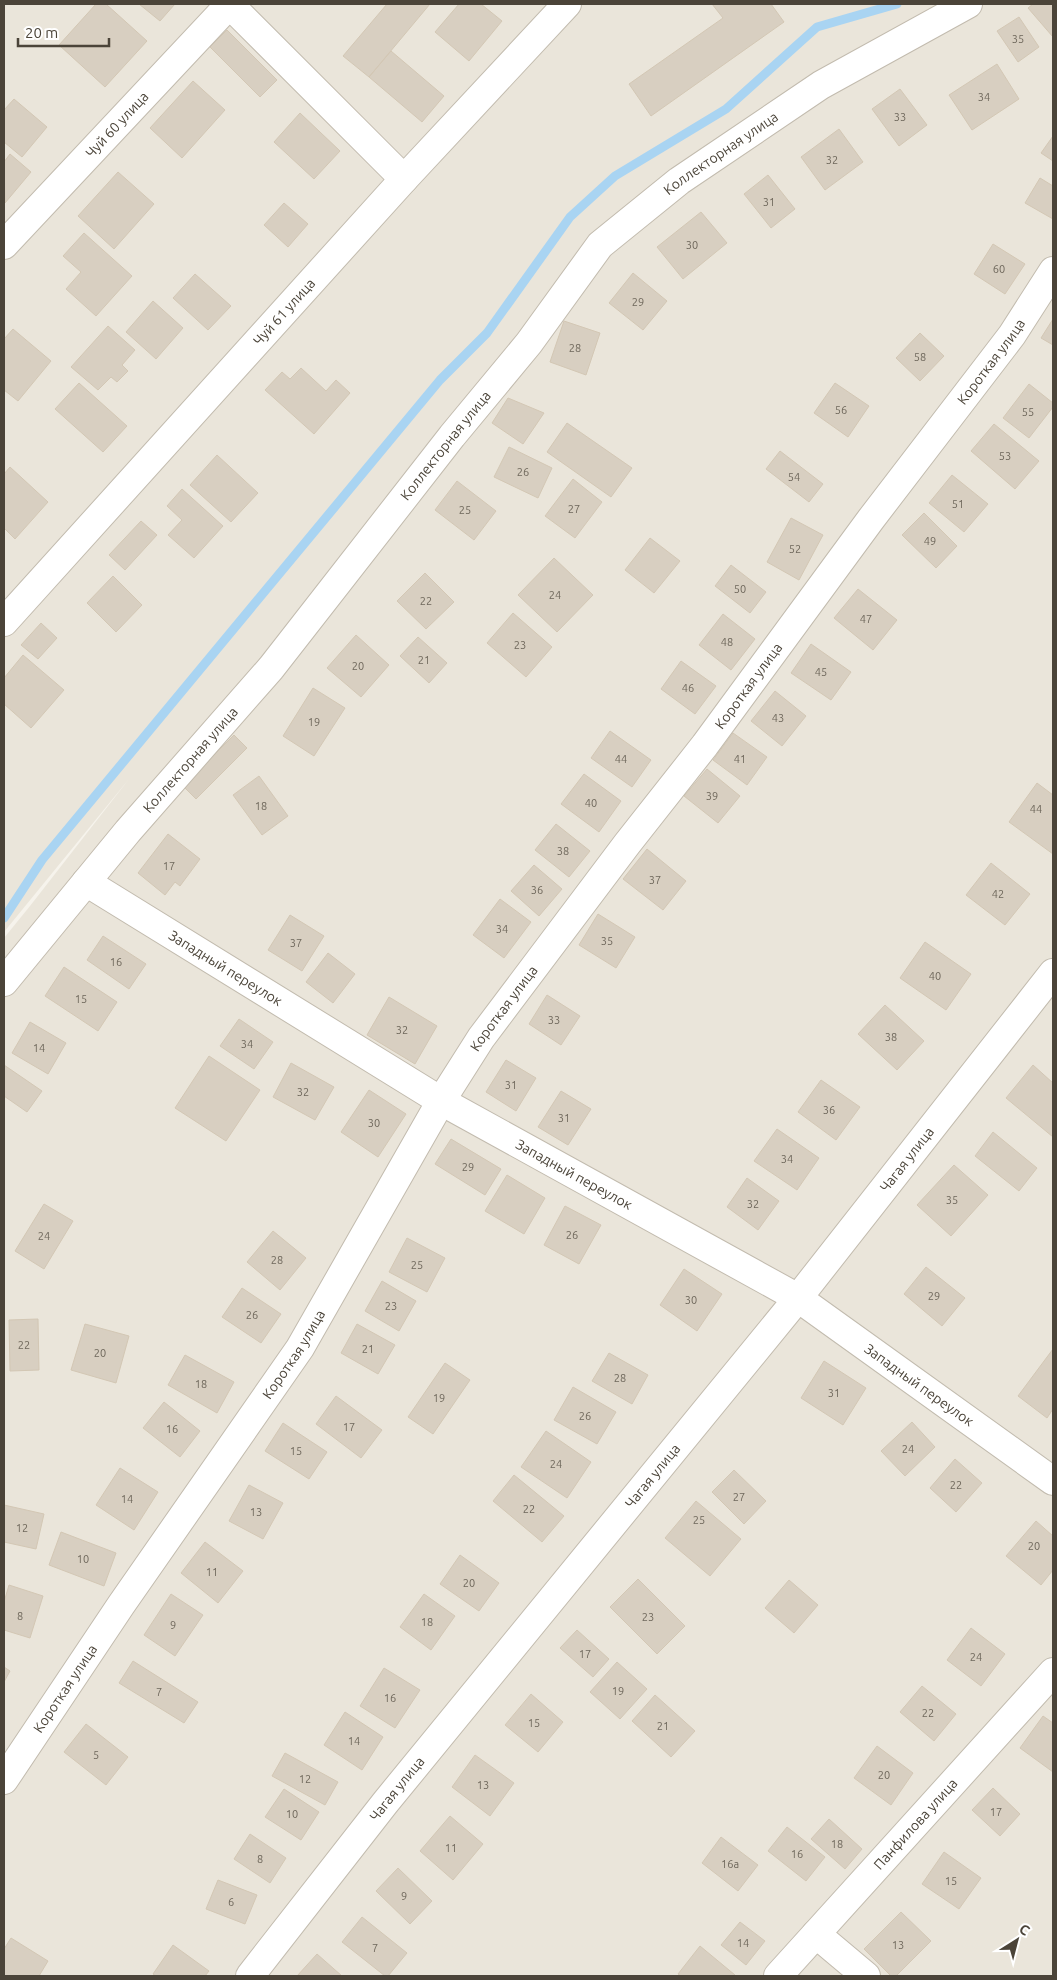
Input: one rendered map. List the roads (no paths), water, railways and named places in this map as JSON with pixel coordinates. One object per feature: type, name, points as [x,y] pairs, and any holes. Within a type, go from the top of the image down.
[{"type":"street","points":[[230,4],[404,179]]},
{"type":"street","name":"Чуй 60 улица","points":[[4,245],[230,4]]},
{"type":"street","name":"Чуй 61 улица","points":[[4,622],[404,179],[567,4]]},
{"type":"street","name":"Коллекторная улица","points":[[4,982],[128,831],[271,668],[452,436],[530,343],[600,245],[679,181],[821,85],[968,4]]},
{"type":"street","name":"Короткая улица","points":[[4,1780],[120,1605],[300,1348],[441,1101],[482,1038],[627,844],[705,745],[871,519],[1012,335],[1053,271]]},
{"type":"street","name":"Западный переулок","points":[[86,882],[441,1101],[798,1298],[1053,1481]]},
{"type":"street","name":"Чагая улица","points":[[250,1976],[385,1803],[798,1298],[1053,973]]},
{"type":"street","name":"Панфилова улица","points":[[778,1976],[1053,1672]]},
{"type":"street","points":[[816,1934],[866,1976]]},
{"type":"waterway","points":[[4,918],[42,860],[440,380],[487,333],[570,217],[615,176],[726,109],[817,27],[897,4]]}]
